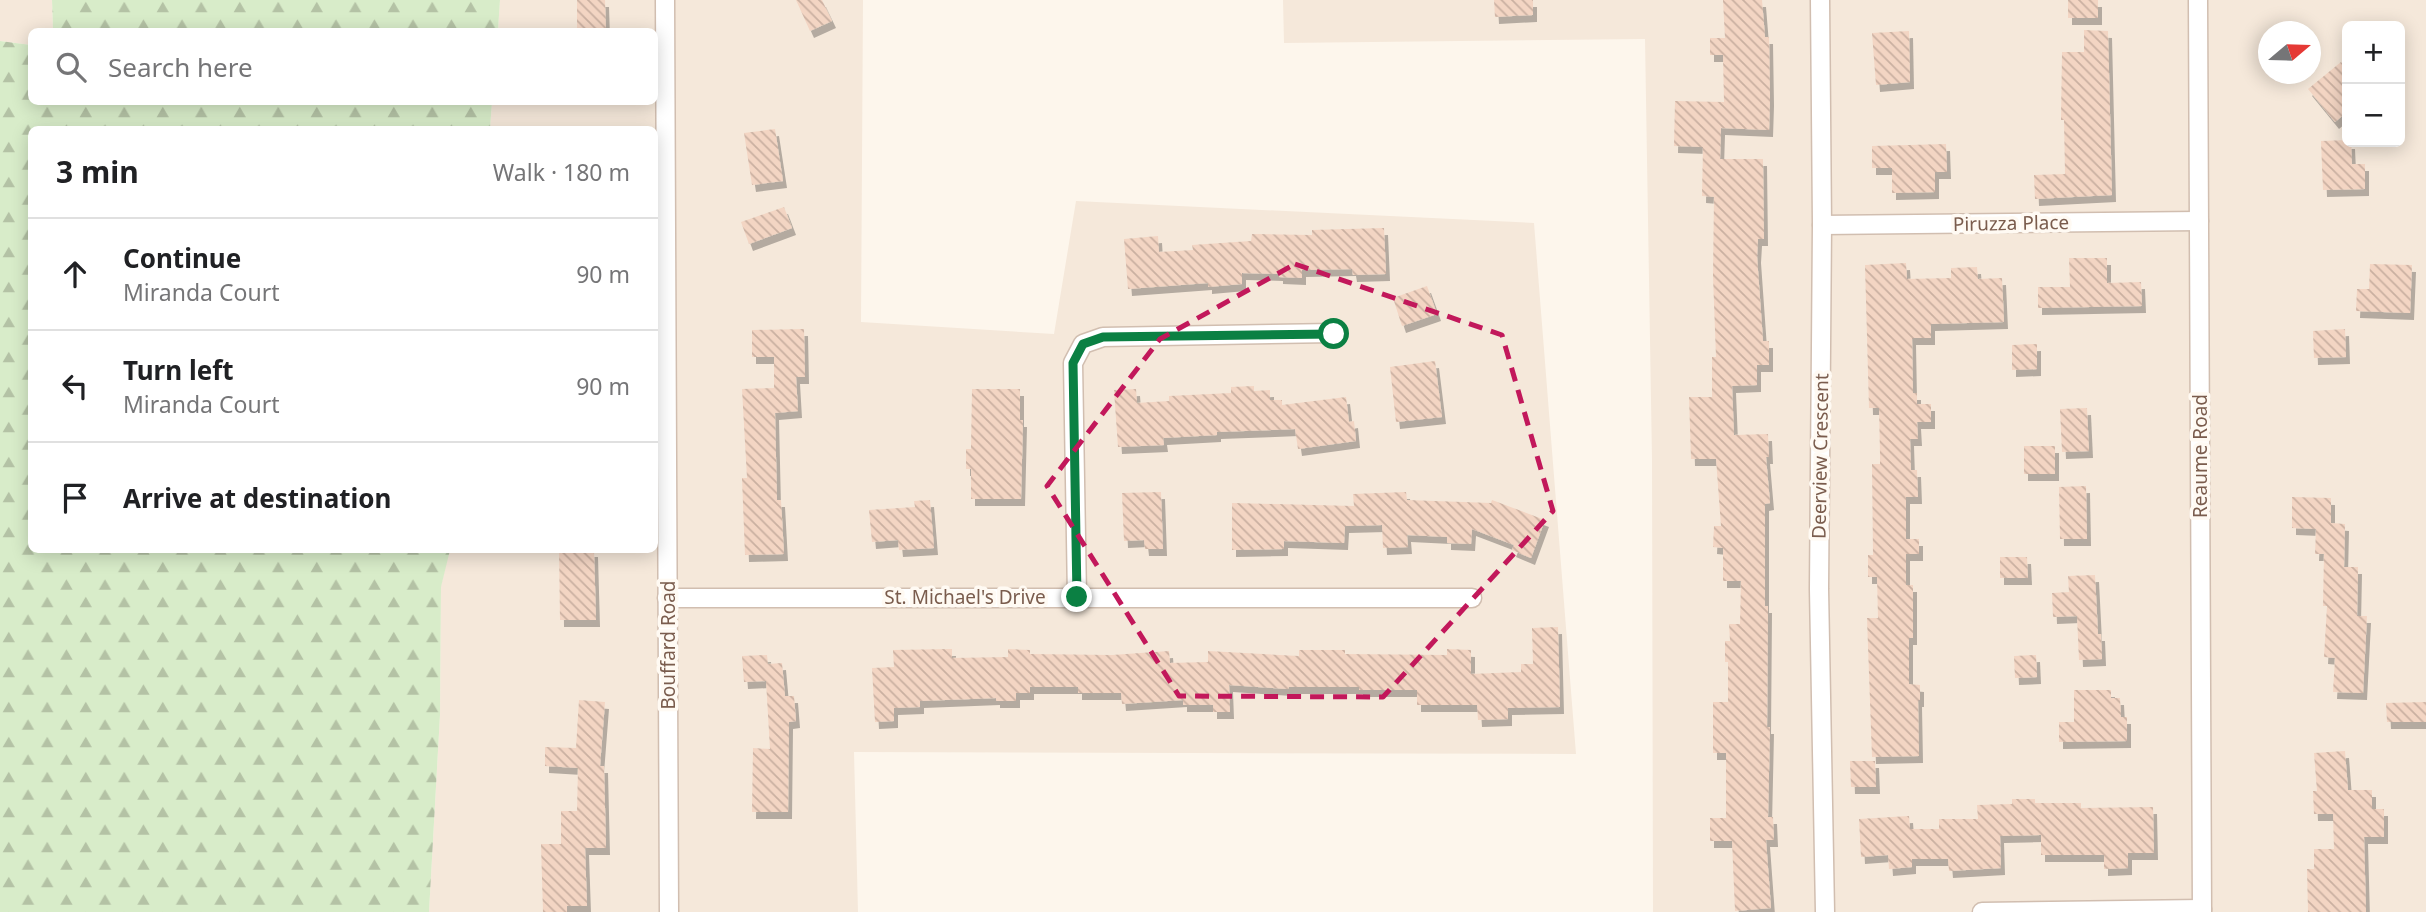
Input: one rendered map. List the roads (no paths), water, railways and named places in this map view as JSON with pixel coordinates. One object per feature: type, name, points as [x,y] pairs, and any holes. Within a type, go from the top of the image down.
[{"type":"street","name":"Bouffard Road","points":[[665,0],[669,912]]},
{"type":"street","name":"Deerview Crescent","points":[[1820,0],[1822,225],[1819,589],[1825,912]]},
{"type":"street","name":"Reaume Road","points":[[2198,0],[2202,911]]},
{"type":"street","name":"Piruzza Place","points":[[1822,225],[2199,221]]},
{"type":"street","points":[[1077,597],[1073,363],[1083,344],[1103,337],[1334,334]]},
{"type":"street","name":"St. Michael's Drive","points":[[667,598],[1472,598]]},
{"type":"street","points":[[1982,912],[2202,911]]}]
